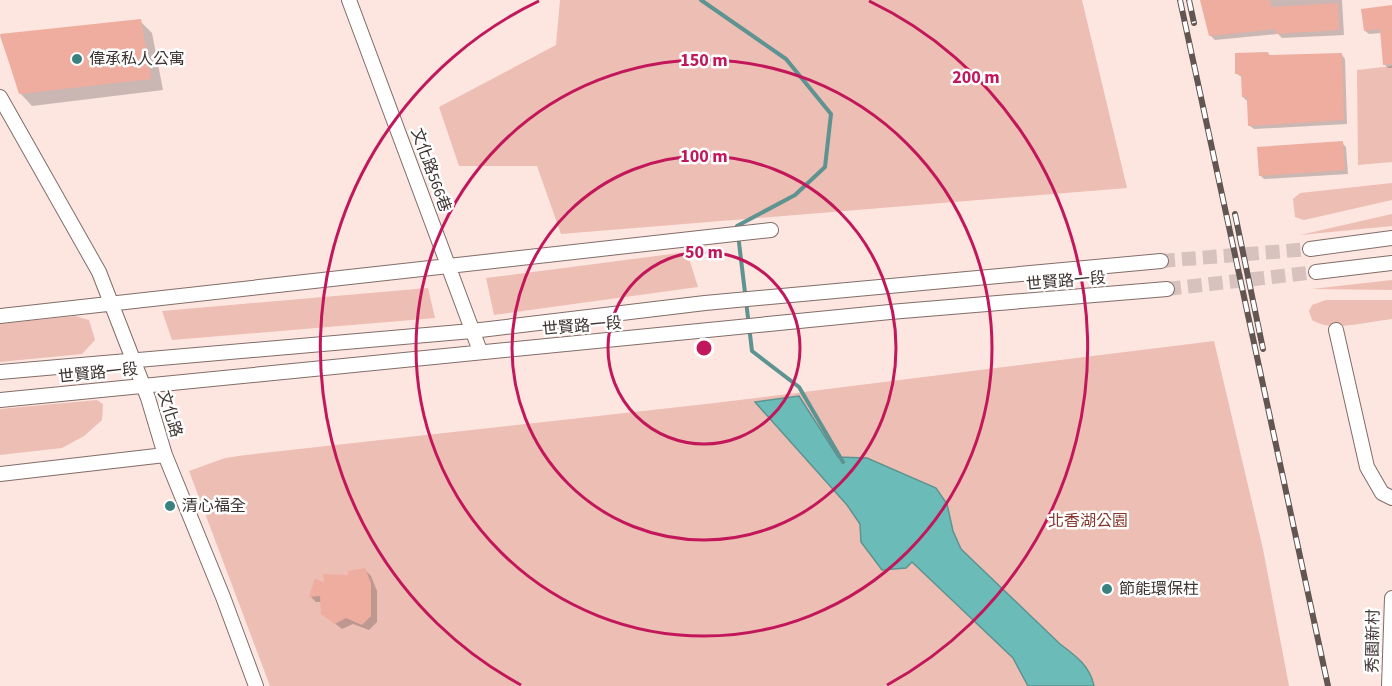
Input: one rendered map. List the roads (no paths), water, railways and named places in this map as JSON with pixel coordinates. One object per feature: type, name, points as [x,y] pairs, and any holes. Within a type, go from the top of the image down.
[{"type":"street","name":"文化路566巷","points":[[349,0],[480,351]]},
{"type":"street","name":"文化路","points":[[0,98],[99,272],[134,359],[165,455],[223,597],[256,686]]},
{"type":"street","points":[[0,316],[449,268],[771,230]]},
{"type":"street","points":[[1310,249],[1392,238]]},
{"type":"street","name":"世賢路一段","points":[[0,372],[472,331],[705,303],[1161,261]]},
{"type":"street","points":[[1316,272],[1392,263]]},
{"type":"street","name":"世賢路一段","points":[[0,399],[796,321],[1167,289]]},
{"type":"street","points":[[1336,330],[1367,467],[1382,493],[1392,498]]},
{"type":"street","points":[[0,474],[165,455]]},
{"type":"street","name":"秀園新村","points":[[1389,686],[1392,598]]},
{"type":"water","points":[[799,396],[838,457],[867,458],[936,488],[947,504],[953,531],[961,549],[1081,662],[1094,686],[1028,686],[1013,658],[912,562],[906,568],[882,570],[861,542],[860,524],[847,505],[755,402]]},
{"type":"waterway","points":[[701,0],[786,59],[831,114],[825,167],[795,195],[737,226],[752,351],[799,387],[843,462]]},
{"type":"tunnel","points":[[1161,261],[1310,249]]},
{"type":"tunnel","points":[[1167,289],[1316,272]]},
{"type":"railway","points":[[1180,0],[1328,686]]},
{"type":"railway","points":[[1189,0],[1194,23]]},
{"type":"railway","points":[[1235,214],[1263,349]]},
{"type":"place","name":"偉承私人公寓","points":[[77,59]]},
{"type":"place","name":"清心福全","points":[[170,506]]},
{"type":"place","name":"節能環保柱","points":[[1107,589]]},
{"type":"park label","name":"北香湖公園","points":[[1088,521]]}]
